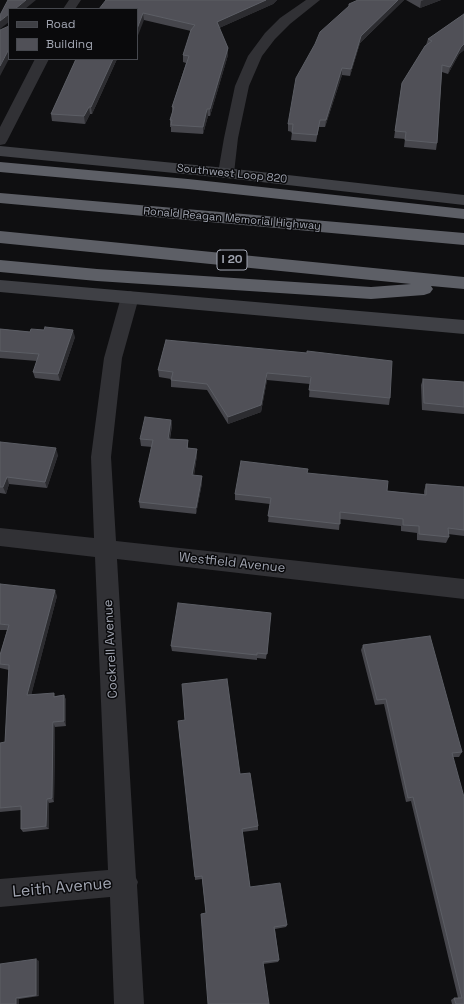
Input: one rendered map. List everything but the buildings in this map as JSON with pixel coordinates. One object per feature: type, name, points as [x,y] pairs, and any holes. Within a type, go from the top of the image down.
[{"type":"highway","points":[[0,167],[196,185],[464,214]]},
{"type":"highway","name":"Ronald Reagan Memorial Highway","points":[[0,198],[464,239]]},
{"type":"highway","name":"I 20","points":[[0,237],[464,284]]},
{"type":"highway","points":[[0,266],[105,275],[371,293],[464,284]]},
{"type":"main road","name":"Southwest Loop 820","points":[[0,151],[226,173],[464,200]]},
{"type":"main road","points":[[0,286],[464,327]]},
{"type":"street","points":[[226,173],[231,138],[242,86],[255,56],[270,36],[285,21],[314,0]]},
{"type":"street","points":[[0,141],[41,60]]},
{"type":"street","name":"Cockrell Avenue","points":[[129,1004],[124,882],[101,456],[113,358],[130,297]]},
{"type":"street","name":"Westfield Avenue","points":[[0,537],[464,590]]},
{"type":"street","name":"Leith Avenue","points":[[0,893],[124,882]]}]
